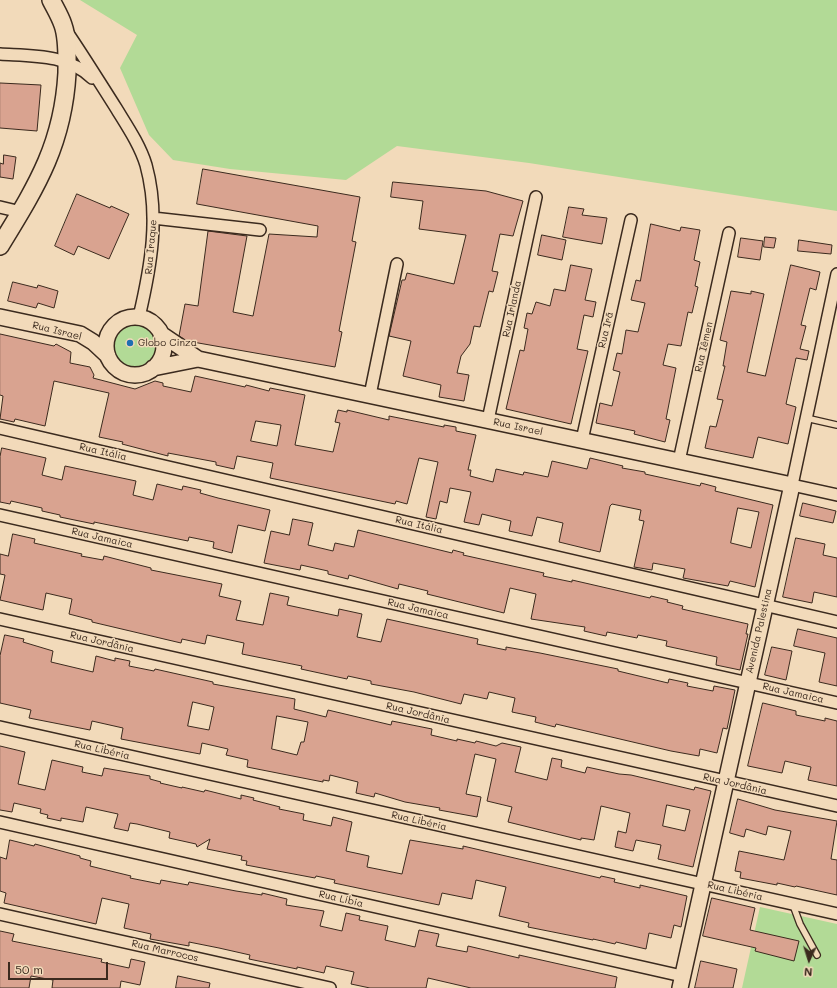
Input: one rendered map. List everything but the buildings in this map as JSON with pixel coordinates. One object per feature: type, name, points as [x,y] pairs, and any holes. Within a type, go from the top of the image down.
[{"type":"main road","points":[[0,246],[37,185],[51,153],[62,111],[67,61],[63,26],[51,0]]},
{"type":"street","name":"Rua Iraque","points":[[63,26],[131,131],[145,163],[152,196],[152,260],[139,317]]},
{"type":"street","name":"Rua Iraque","points":[[0,54],[47,56],[67,61],[83,69],[106,91]]},
{"type":"street","name":"Rua Irlanda","points":[[488,420],[536,197]]},
{"type":"street","points":[[0,207],[21,212]]},
{"type":"street","points":[[153,218],[260,230]]},
{"type":"street","name":"Rua Irã","points":[[582,440],[631,220]]},
{"type":"street","name":"Rua Iêmen","points":[[678,461],[729,233]]},
{"type":"street","points":[[370,395],[397,264]]},
{"type":"street","name":"Avenida Palestina","points":[[681,982],[792,485],[837,274]]},
{"type":"street","name":"Rua Israel","points":[[0,317],[80,334],[93,342],[108,356]]},
{"type":"street","points":[[130,317],[139,317],[154,324],[161,334],[164,347],[162,355],[153,368],[139,374],[131,374],[117,368],[108,356],[106,343],[109,332],[122,320],[130,317]]},
{"type":"street","name":"Rua Israel","points":[[161,334],[198,359],[837,495]]},
{"type":"street","name":"Rua Israel","points":[[153,368],[198,359]]},
{"type":"street","name":"Rua Itália","points":[[0,428],[837,622]]},
{"type":"street","name":"Rua Jamaica","points":[[0,515],[837,703]]},
{"type":"street","name":"Rua Jordânia","points":[[0,619],[837,806]]},
{"type":"street","name":"Rua Libéria","points":[[0,727],[837,914]]},
{"type":"street","name":"Rua Líbia","points":[[0,822],[681,982]]},
{"type":"street","name":"Rua Marrocos","points":[[0,914],[330,988]]},
{"type":"lane","points":[[806,418],[837,425]]},
{"type":"lane","points":[[793,905],[800,924],[817,955]]},
{"type":"green space","points":[[80,0],[837,0],[837,211],[529,163],[397,146],[346,180],[230,169],[173,160],[149,135],[120,68],[137,35]]},
{"type":"green space","points":[[133,324],[146,328],[152,334],[156,347],[152,360],[146,366],[133,370],[120,366],[114,360],[110,347],[114,334],[120,328]]},
{"type":"green space","points":[[760,907],[837,924],[837,988],[742,988]]},
{"type":"place","name":"Globo Cinza","points":[[130,343]]}]
